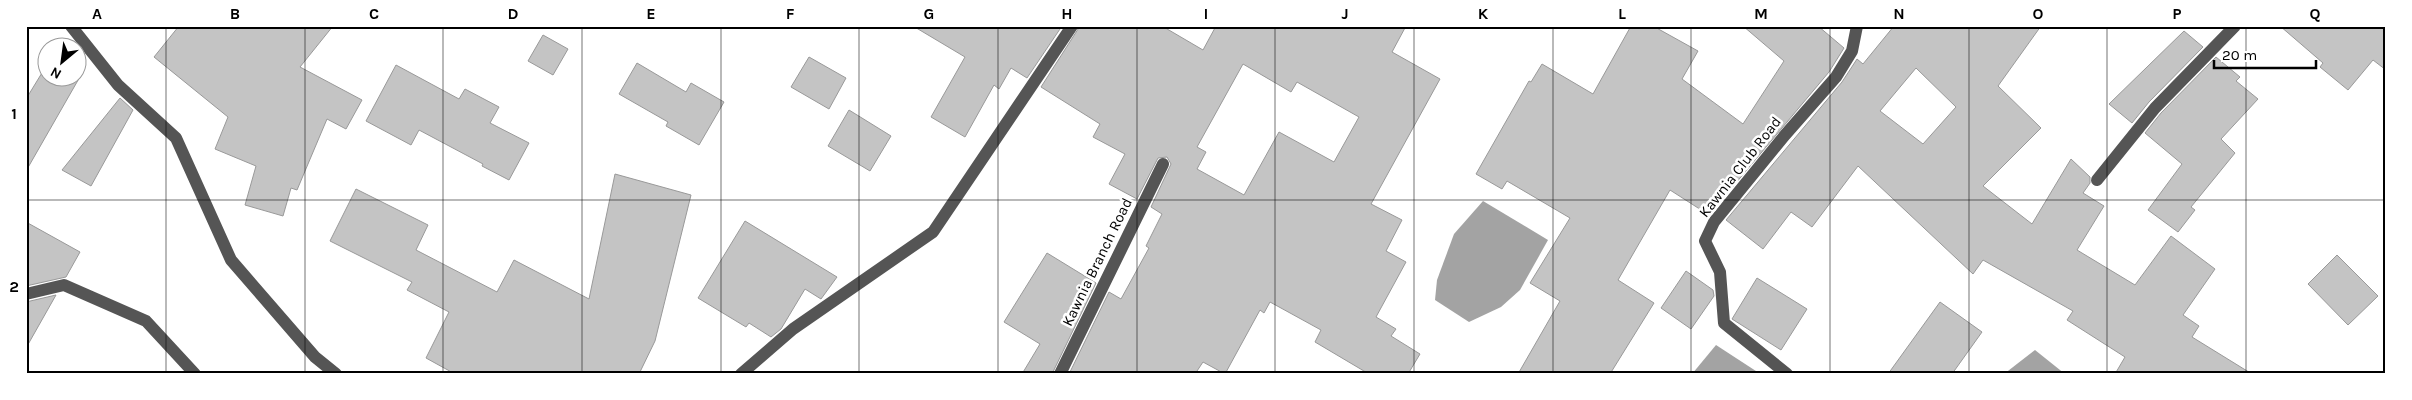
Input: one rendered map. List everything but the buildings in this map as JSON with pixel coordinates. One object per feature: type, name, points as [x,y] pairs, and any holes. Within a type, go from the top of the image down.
[{"type":"street","points":[[71,26],[118,85],[176,138],[231,260],[315,357],[336,374]]},
{"type":"street","points":[[741,374],[793,329],[933,232],[1072,26]]},
{"type":"street","name":"Kawnia Club Road","points":[[1787,374],[1724,323],[1720,272],[1705,241],[1714,222],[1785,135],[1836,78],[1852,51],[1857,26]]},
{"type":"street","points":[[2097,180],[2156,108],[2235,26]]},
{"type":"street","name":"Kawnia Branch Road","points":[[1060,374],[1162,164]]},
{"type":"street","points":[[26,294],[64,285],[146,320],[195,374]]},
{"type":"shaded area","points":[[1483,201],[1548,240],[1520,290],[1501,307],[1469,322],[1435,300],[1437,280],[1454,234]]},
{"type":"shaded area","points":[[1716,345],[1759,373],[1760,374],[1692,374]]},
{"type":"shaded area","points":[[2035,350],[2065,374],[2004,374]]}]
